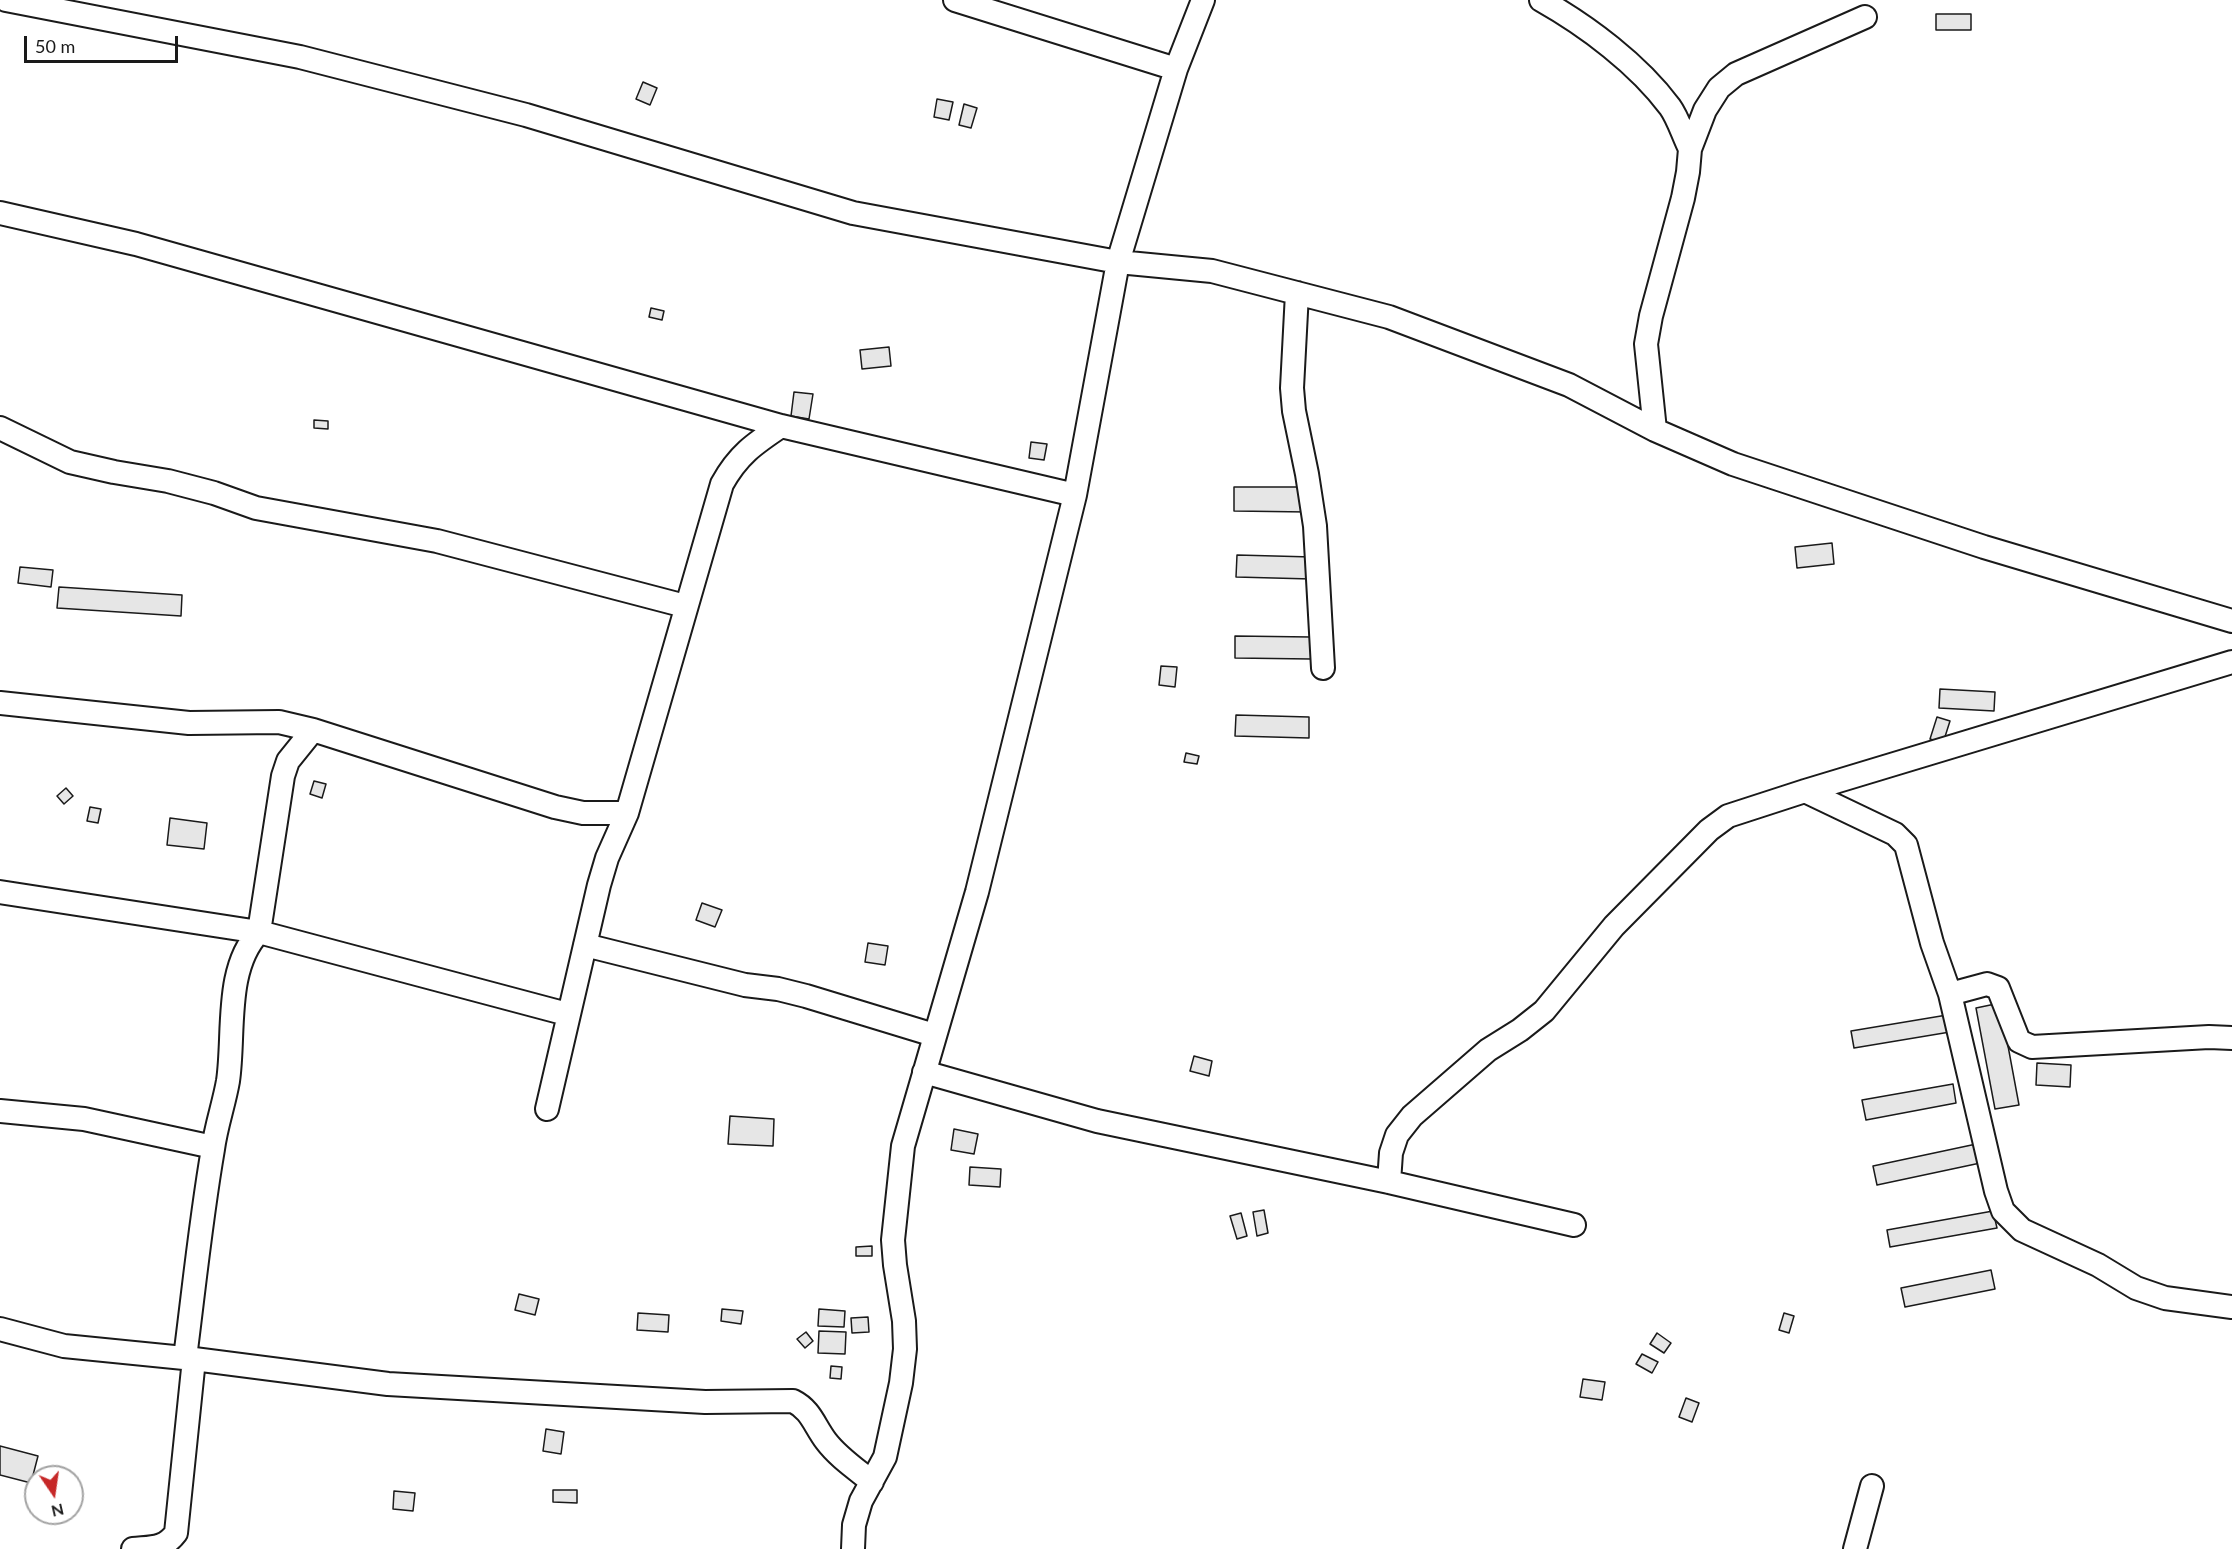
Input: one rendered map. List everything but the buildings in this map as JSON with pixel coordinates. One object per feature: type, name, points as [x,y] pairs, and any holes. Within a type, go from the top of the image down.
[{"type":"street","points":[[6,0],[300,57],[526,115],[853,213],[1118,262],[1212,271],[1389,317],[1569,385],[1655,430],[1733,464],[1984,547],[2232,621]]},
{"type":"street","points":[[955,0],[1176,69]]},
{"type":"street","points":[[854,1549],[854,1525],[861,1501],[885,1457],[901,1383],[905,1349],[904,1321],[893,1240],[903,1146],[977,892],[1076,495],[1118,262],[1176,69],[1203,0]]},
{"type":"street","points":[[1541,0],[1613,49],[1651,86],[1671,108],[1690,149]]},
{"type":"street","points":[[1655,430],[1646,344],[1651,316],[1683,198],[1690,149],[1705,110],[1719,88],[1736,74],[1865,17]]},
{"type":"street","points":[[0,213],[136,244],[781,426],[1076,495]]},
{"type":"street","points":[[1297,293],[1292,388],[1294,411],[1315,526],[1323,668]]},
{"type":"street","points":[[547,1109],[567,1014],[607,858],[627,813],[722,484],[732,464],[748,448],[781,426]]},
{"type":"street","points":[[0,428],[70,462],[179,484],[214,493],[256,508],[437,542],[685,606]]},
{"type":"street","points":[[1389,1182],[1391,1153],[1397,1135],[1412,1116],[1488,1050],[1520,1030],[1544,1011],[1614,926],[1709,830],[1728,816],[2232,662]]},
{"type":"street","points":[[0,703],[189,723],[279,722],[313,730],[555,807],[583,813],[627,813]]},
{"type":"street","points":[[133,1549],[159,1547],[169,1543],[176,1533],[190,1358],[213,1148],[228,1081],[233,1001],[242,956],[249,942],[259,932],[283,776],[288,761],[313,730]]},
{"type":"street","points":[[1805,791],[1895,834],[1906,845],[1932,943],[1950,994],[1996,1191],[2003,1211],[2022,1230],[2098,1265],[2136,1288],[2165,1298],[2232,1307]]},
{"type":"street","points":[[0,892],[259,932],[567,1014]]},
{"type":"street","points":[[585,945],[745,985],[778,989],[806,996],[934,1035]]},
{"type":"street","points":[[1950,994],[1987,984],[1998,988],[2019,1041],[2032,1047],[2209,1037],[2232,1038]]},
{"type":"street","points":[[924,1072],[1097,1120],[1389,1182],[1574,1225]]},
{"type":"street","points":[[0,1111],[84,1119],[213,1148]]},
{"type":"street","points":[[0,1329],[64,1346],[190,1358],[388,1384],[694,1401],[793,1401],[804,1407],[826,1441],[840,1456],[872,1482]]},
{"type":"street","points":[[1855,1549],[1872,1486]]}]
